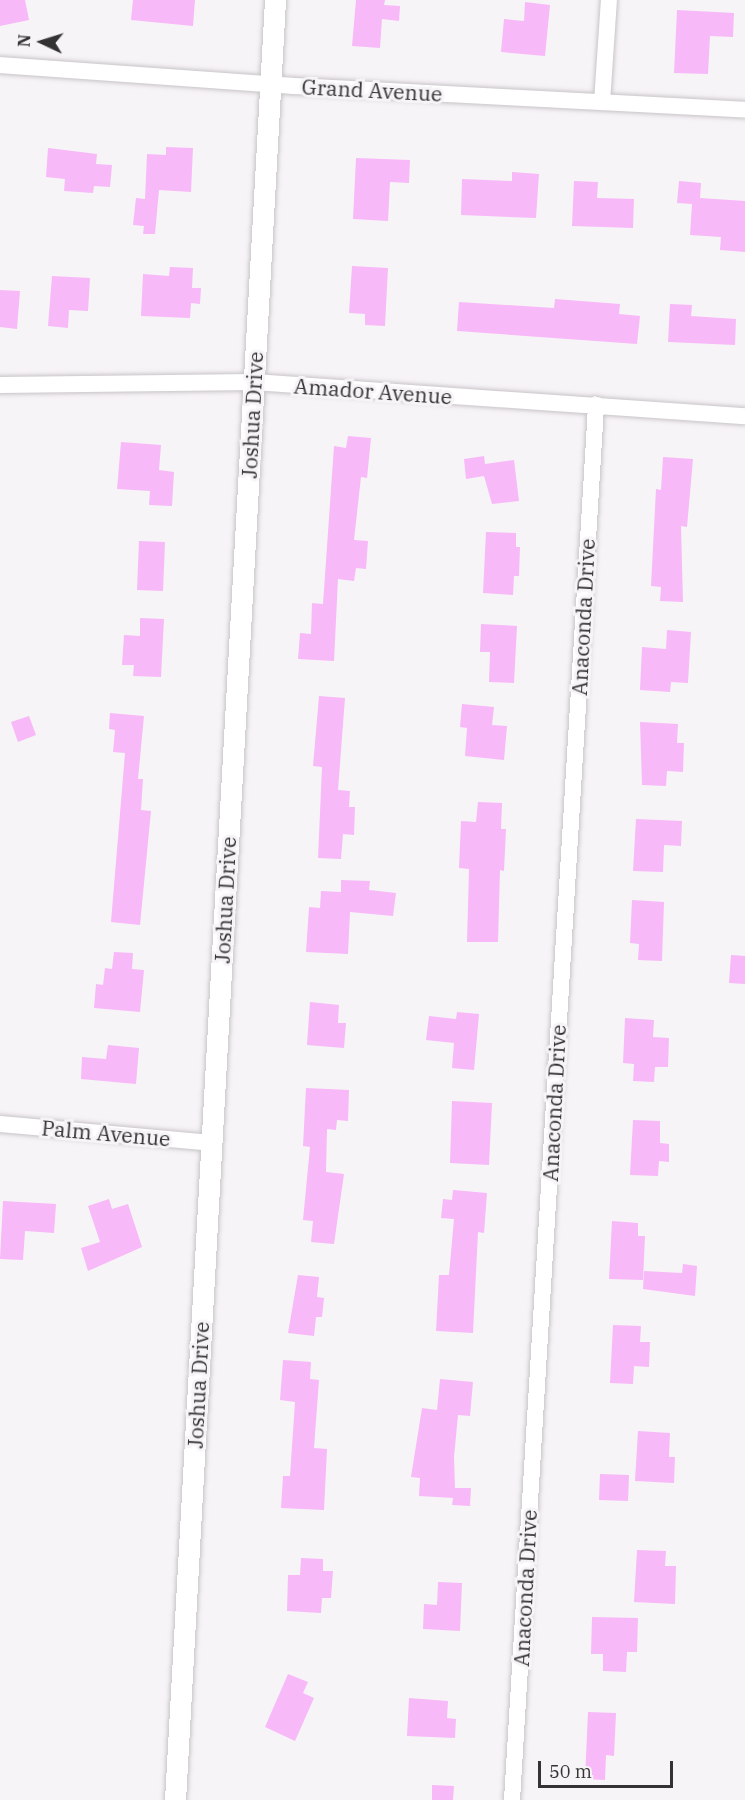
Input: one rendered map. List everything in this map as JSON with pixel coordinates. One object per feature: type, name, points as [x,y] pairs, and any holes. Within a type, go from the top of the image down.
[{"type":"street","name":"Joshua Drive","points":[[176,1800],[274,0]]},
{"type":"street","points":[[602,102],[609,0]]},
{"type":"street","name":"Grand Avenue","points":[[0,65],[270,84],[745,110]]},
{"type":"street","name":"Amador Avenue","points":[[0,385],[254,382],[745,416]]},
{"type":"street","name":"Anaconda Drive","points":[[512,1800],[596,405]]},
{"type":"street","name":"Palm Avenue","points":[[0,1124],[212,1143]]},
{"type":"building","points":[[0,0],[25,0],[29,20],[0,26]]},
{"type":"building","points":[[133,0],[195,0],[193,26],[131,20]]},
{"type":"building","points":[[356,0],[385,0],[384,5],[400,6],[399,21],[382,19],[380,48],[352,46]]},
{"type":"building","points":[[525,2],[550,5],[545,56],[501,52],[504,19],[524,21]]},
{"type":"building","points":[[677,10],[734,13],[733,37],[710,36],[708,74],[674,73]]},
{"type":"building","points":[[166,147],[193,148],[191,192],[159,190],[155,234],[143,234],[144,226],[133,225],[136,198],[145,199],[147,154],[166,155]]},
{"type":"building","points":[[48,148],[97,154],[96,164],[112,165],[110,187],[94,186],[93,193],[64,191],[65,179],[46,177]]},
{"type":"building","points":[[356,158],[410,160],[409,183],[390,182],[388,221],[353,219]]},
{"type":"building","points":[[512,172],[539,174],[536,218],[461,215],[462,179],[512,181]]},
{"type":"building","points":[[574,181],[598,182],[597,198],[634,199],[633,228],[572,226]]},
{"type":"building","points":[[679,181],[701,183],[700,198],[745,201],[745,252],[720,250],[721,237],[690,235],[692,204],[677,203]]},
{"type":"building","points":[[352,266],[388,268],[385,326],[365,325],[365,314],[349,313]]},
{"type":"building","points":[[170,267],[193,268],[192,288],[201,288],[200,304],[191,303],[190,318],[141,316],[143,274],[169,276]]},
{"type":"building","points":[[52,276],[90,278],[88,311],[69,310],[68,328],[48,326]]},
{"type":"building","points":[[0,290],[20,291],[17,329],[0,327]]},
{"type":"building","points":[[555,299],[620,304],[619,314],[640,316],[637,344],[457,331],[459,302],[554,308]]},
{"type":"building","points":[[670,304],[692,305],[691,316],[736,319],[735,345],[668,342]]},
{"type":"building","points":[[348,436],[371,438],[367,478],[361,477],[354,540],[368,541],[366,569],[356,568],[354,581],[338,579],[334,661],[298,659],[300,633],[311,634],[312,603],[323,604],[334,446],[346,448]]},
{"type":"building","points":[[121,442],[161,445],[159,470],[174,472],[172,506],[149,505],[150,491],[117,489]]},
{"type":"building","points":[[484,456],[485,464],[514,460],[519,501],[492,504],[484,476],[466,479],[464,459]]},
{"type":"building","points":[[663,457],[693,459],[687,527],[681,526],[683,602],[660,601],[661,587],[651,586],[656,489],[661,490]]},
{"type":"building","points":[[486,532],[516,533],[516,547],[520,547],[519,576],[514,576],[513,595],[483,593]]},
{"type":"building","points":[[139,541],[165,542],[163,591],[137,590]]},
{"type":"building","points":[[140,618],[164,619],[161,677],[133,676],[134,665],[122,665],[124,635],[140,636]]},
{"type":"building","points":[[481,624],[517,626],[514,683],[489,682],[490,652],[480,652]]},
{"type":"building","points":[[667,630],[691,632],[688,683],[671,682],[670,692],[640,690],[642,647],[666,649]]},
{"type":"building","points":[[319,696],[345,698],[338,790],[350,791],[349,807],[355,807],[354,835],[343,834],[341,859],[318,858],[322,767],[313,766]]},
{"type":"building","points":[[462,704],[494,707],[492,725],[507,726],[504,760],[465,756],[467,728],[460,727]]},
{"type":"building","points":[[110,713],[144,716],[138,779],[143,779],[141,810],[151,811],[140,925],[111,922],[125,753],[113,752],[115,730],[109,729]]},
{"type":"building","points":[[29,716],[36,735],[18,742],[11,722]]},
{"type":"building","points":[[640,722],[678,724],[677,743],[684,743],[683,772],[667,771],[666,786],[642,785]]},
{"type":"building","points":[[478,802],[502,803],[501,829],[506,829],[504,871],[500,870],[498,942],[467,942],[469,869],[459,868],[461,821],[476,822]]},
{"type":"building","points":[[636,819],[682,821],[681,846],[664,845],[663,872],[633,871]]},
{"type":"building","points":[[341,880],[370,881],[369,890],[396,893],[393,916],[350,912],[348,954],[306,952],[309,907],[320,908],[321,891],[341,892]]},
{"type":"building","points":[[632,900],[664,902],[662,961],[638,960],[639,944],[630,943]]},
{"type":"building","points":[[114,952],[133,953],[132,969],[144,970],[140,1012],[94,1008],[96,984],[103,985],[105,968],[112,969]]},
{"type":"building","points":[[731,955],[745,956],[745,984],[729,983]]},
{"type":"building","points":[[310,1002],[339,1005],[338,1023],[346,1023],[344,1048],[307,1045]]},
{"type":"building","points":[[457,1012],[479,1014],[474,1070],[452,1068],[454,1043],[426,1040],[429,1016],[456,1019]]},
{"type":"building","points":[[625,1018],[654,1020],[653,1037],[669,1038],[668,1067],[655,1067],[654,1082],[633,1081],[634,1064],[623,1063]]},
{"type":"building","points":[[108,1045],[139,1048],[136,1084],[81,1079],[82,1057],[106,1059]]},
{"type":"building","points":[[306,1088],[349,1090],[348,1121],[337,1120],[336,1130],[327,1129],[326,1172],[344,1174],[334,1244],[311,1242],[313,1221],[303,1220],[310,1147],[303,1146]]},
{"type":"building","points":[[452,1101],[492,1103],[489,1165],[450,1163]]},
{"type":"building","points":[[633,1120],[660,1121],[660,1143],[669,1144],[669,1162],[659,1161],[658,1176],[630,1175]]},
{"type":"building","points":[[453,1190],[487,1193],[484,1233],[478,1232],[473,1333],[436,1331],[439,1275],[449,1275],[454,1219],[441,1218],[443,1199],[452,1200]]},
{"type":"building","points":[[109,1199],[112,1209],[128,1204],[142,1247],[88,1271],[81,1248],[100,1242],[88,1206]]},
{"type":"building","points":[[3,1201],[56,1204],[54,1233],[25,1231],[23,1260],[0,1259]]},
{"type":"building","points":[[612,1221],[638,1223],[638,1236],[645,1236],[643,1280],[609,1279]]},
{"type":"building","points":[[683,1264],[697,1266],[695,1296],[643,1289],[644,1271],[682,1273]]},
{"type":"building","points":[[298,1275],[319,1277],[317,1297],[324,1298],[322,1317],[316,1317],[314,1336],[288,1333]]},
{"type":"building","points":[[613,1325],[641,1326],[640,1342],[650,1342],[649,1367],[634,1366],[633,1384],[610,1383]]},
{"type":"building","points":[[283,1360],[311,1362],[310,1379],[319,1380],[314,1448],[327,1449],[324,1510],[281,1508],[283,1476],[290,1476],[295,1402],[280,1400]]},
{"type":"building","points":[[440,1379],[473,1382],[470,1416],[458,1415],[454,1457],[455,1488],[471,1488],[470,1506],[452,1505],[453,1498],[419,1496],[420,1478],[411,1477],[422,1408],[437,1410]]},
{"type":"building","points":[[638,1431],[670,1433],[669,1457],[675,1457],[674,1483],[635,1481]]},
{"type":"building","points":[[600,1474],[629,1475],[628,1501],[599,1500]]},
{"type":"building","points":[[637,1550],[666,1551],[665,1566],[676,1566],[675,1604],[634,1602]]},
{"type":"building","points":[[301,1558],[323,1559],[323,1571],[333,1571],[331,1598],[322,1598],[321,1613],[287,1611],[288,1575],[300,1575]]},
{"type":"building","points":[[438,1582],[462,1583],[460,1631],[423,1629],[424,1604],[437,1605]]},
{"type":"building","points":[[592,1617],[638,1618],[637,1652],[627,1652],[626,1672],[603,1671],[603,1654],[591,1654]]},
{"type":"building","points":[[288,1674],[308,1682],[303,1693],[314,1698],[295,1741],[265,1727]]},
{"type":"building","points":[[409,1698],[448,1701],[447,1718],[456,1719],[455,1738],[407,1736]]},
{"type":"building","points":[[588,1712],[616,1713],[614,1756],[606,1755],[605,1780],[585,1779]]},
{"type":"building","points":[[432,1785],[454,1786],[453,1800],[432,1800]]}]
